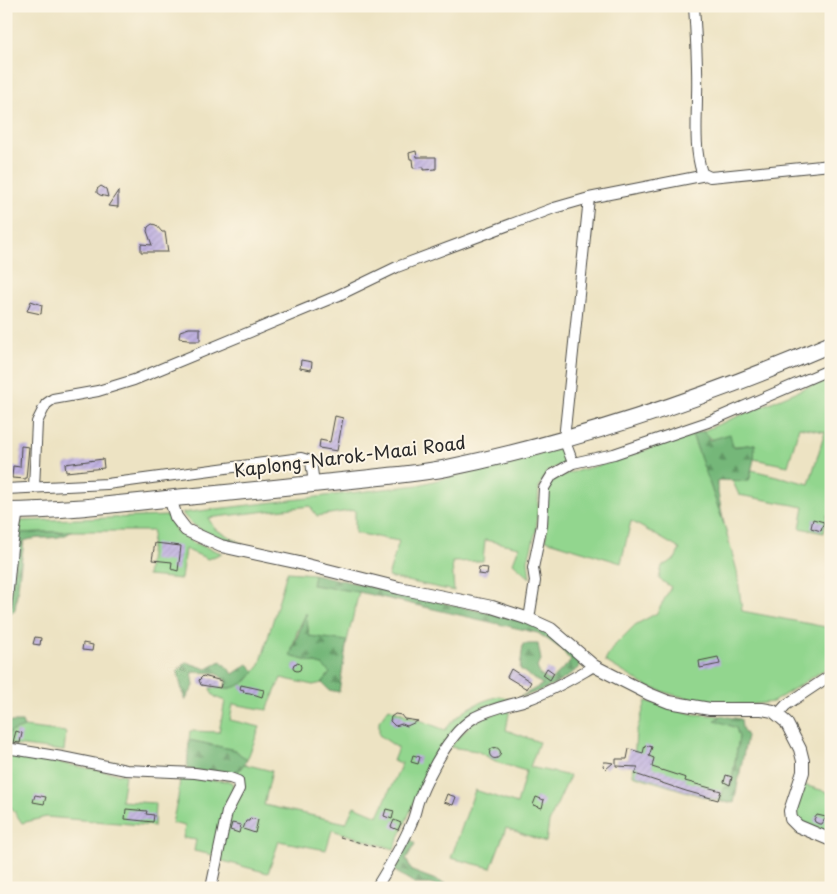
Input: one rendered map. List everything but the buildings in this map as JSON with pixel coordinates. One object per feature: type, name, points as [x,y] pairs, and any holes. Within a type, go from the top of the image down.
[{"type":"highway","name":"Kaplong-Narok-Maai Road","points":[[12,511],[314,484],[445,468],[564,439],[720,388],[831,344]]},
{"type":"street","points":[[694,6],[697,62],[697,143],[702,173],[706,175]]},
{"type":"street","points":[[34,488],[36,422],[46,404],[53,399],[98,391],[134,380],[337,296],[397,268],[554,208],[588,198],[706,175],[721,176],[831,165]]},
{"type":"street","points":[[573,463],[564,439],[588,198]]},
{"type":"street","points":[[529,618],[535,582],[533,568],[542,525],[544,488],[552,475],[573,463],[642,445],[708,422],[831,370]]},
{"type":"street","points":[[6,489],[107,484],[302,458],[310,461],[314,484]]},
{"type":"street","points":[[170,498],[176,518],[186,530],[221,546],[399,588],[492,607],[529,618],[551,629],[594,666],[648,694],[669,702],[710,709],[762,709],[778,714],[786,722],[803,761],[803,772],[790,811],[791,819],[798,826],[831,840]]},
{"type":"street","points":[[6,610],[12,547],[12,511]]},
{"type":"street","points":[[376,888],[412,823],[419,799],[432,771],[448,744],[460,730],[474,718],[541,694],[594,666]]},
{"type":"street","points":[[778,714],[791,701],[831,675]]},
{"type":"street","points":[[6,748],[126,770],[195,773],[238,781],[239,789],[227,812],[210,888]]},
{"type":"path","points":[[340,837],[396,854]]},
{"type":"green space","points":[[831,377],[831,515],[827,515],[824,533],[800,528],[804,507],[739,495],[732,480],[749,481],[752,470],[809,484],[825,432],[799,427],[788,466],[754,459],[755,444],[733,446],[721,444],[714,441],[703,431]]},
{"type":"green space","points":[[703,431],[710,440],[730,434],[733,447],[755,444],[749,481],[718,480],[718,493],[724,524],[692,434]]},
{"type":"green space","points":[[692,434],[724,524],[737,571],[742,611],[831,628],[831,653],[827,668],[773,702],[723,705],[674,695],[648,687],[605,661],[613,647],[635,625],[657,613],[671,587],[659,579],[662,566],[675,559],[680,549],[631,521],[621,563],[546,540],[547,489],[554,479],[608,463]]},
{"type":"green space","points":[[561,448],[566,462],[548,471],[539,487],[536,531],[528,560],[530,578],[513,563],[519,547],[485,540],[483,561],[452,562],[454,591],[388,577],[399,541],[355,533],[355,510],[317,516],[310,506],[208,518],[215,529],[243,544],[202,530],[182,513],[418,485]]},
{"type":"green space","points":[[168,516],[176,531],[194,543],[222,553],[208,559],[185,549],[181,579],[147,576],[153,531],[18,533],[21,521]]},
{"type":"green space","points":[[72,531],[62,536],[24,541],[15,610],[8,615],[18,533]]},
{"type":"green space","points":[[287,572],[314,574],[313,585],[359,592],[347,641],[309,636],[306,614],[297,632],[290,656],[322,665],[330,673],[322,683],[313,685],[281,678],[267,710],[233,704],[230,720],[260,727],[247,760],[235,750],[189,740],[190,731],[219,732],[225,701],[217,698],[210,688],[231,688],[247,681],[260,665]]},
{"type":"green space","points":[[314,574],[529,622],[565,645],[581,665],[553,685],[520,697],[543,684],[520,669],[523,644],[538,644],[541,660],[537,667],[540,675],[550,681],[571,661],[560,648],[538,633],[359,592],[312,585]]},
{"type":"green space","points":[[306,613],[309,636],[347,641],[339,692],[329,690],[322,683],[330,673],[322,665],[290,656]]},
{"type":"green space","points":[[221,661],[233,674],[248,664],[255,671],[242,684],[230,688],[225,688],[226,681],[216,673],[192,672],[194,686],[185,701],[177,671],[186,662],[207,669]]},
{"type":"green space","points":[[6,666],[9,666],[8,722],[6,728]]},
{"type":"green space","points":[[499,696],[510,699],[483,707],[468,716],[429,768],[394,849],[332,830],[326,850],[279,841],[268,873],[219,860],[230,812],[244,789],[234,776],[244,764],[272,771],[264,805],[346,823],[354,806],[378,816],[402,763],[393,761],[398,748],[379,735],[379,721],[389,708],[445,730],[469,708]]},
{"type":"green space","points":[[646,701],[693,714],[722,716],[716,719],[736,728],[739,737],[731,786],[723,788],[721,802],[633,775],[636,733]]},
{"type":"green space","points":[[510,708],[506,730],[539,742],[530,767],[570,776],[549,822],[546,842],[506,828],[491,868],[451,858],[475,790],[517,804],[526,771],[499,763],[477,751],[450,747],[473,722]]},
{"type":"green space","points":[[722,716],[741,719],[742,728],[747,736],[734,803],[721,802],[723,788],[731,786],[739,737],[736,728],[715,720]]},
{"type":"green space","points":[[9,722],[22,722],[24,727],[11,732],[7,744],[6,728]]},
{"type":"green space","points":[[24,727],[66,732],[64,751],[7,744],[11,731]]},
{"type":"green space","points":[[189,740],[235,750],[247,760],[234,776],[187,769]]},
{"type":"green space","points":[[6,753],[125,775],[121,801],[155,803],[154,826],[46,817],[22,823],[11,807],[6,806]]},
{"type":"green space","points":[[180,778],[228,781],[233,784],[233,790],[213,855],[194,851],[196,840],[183,838],[185,826],[172,823],[178,798]]},
{"type":"green space","points":[[804,785],[831,793],[831,834],[798,821],[795,814]]},
{"type":"green space","points":[[410,838],[415,844],[406,859],[412,871],[457,888],[439,888],[434,884],[416,884],[393,870]]}]
